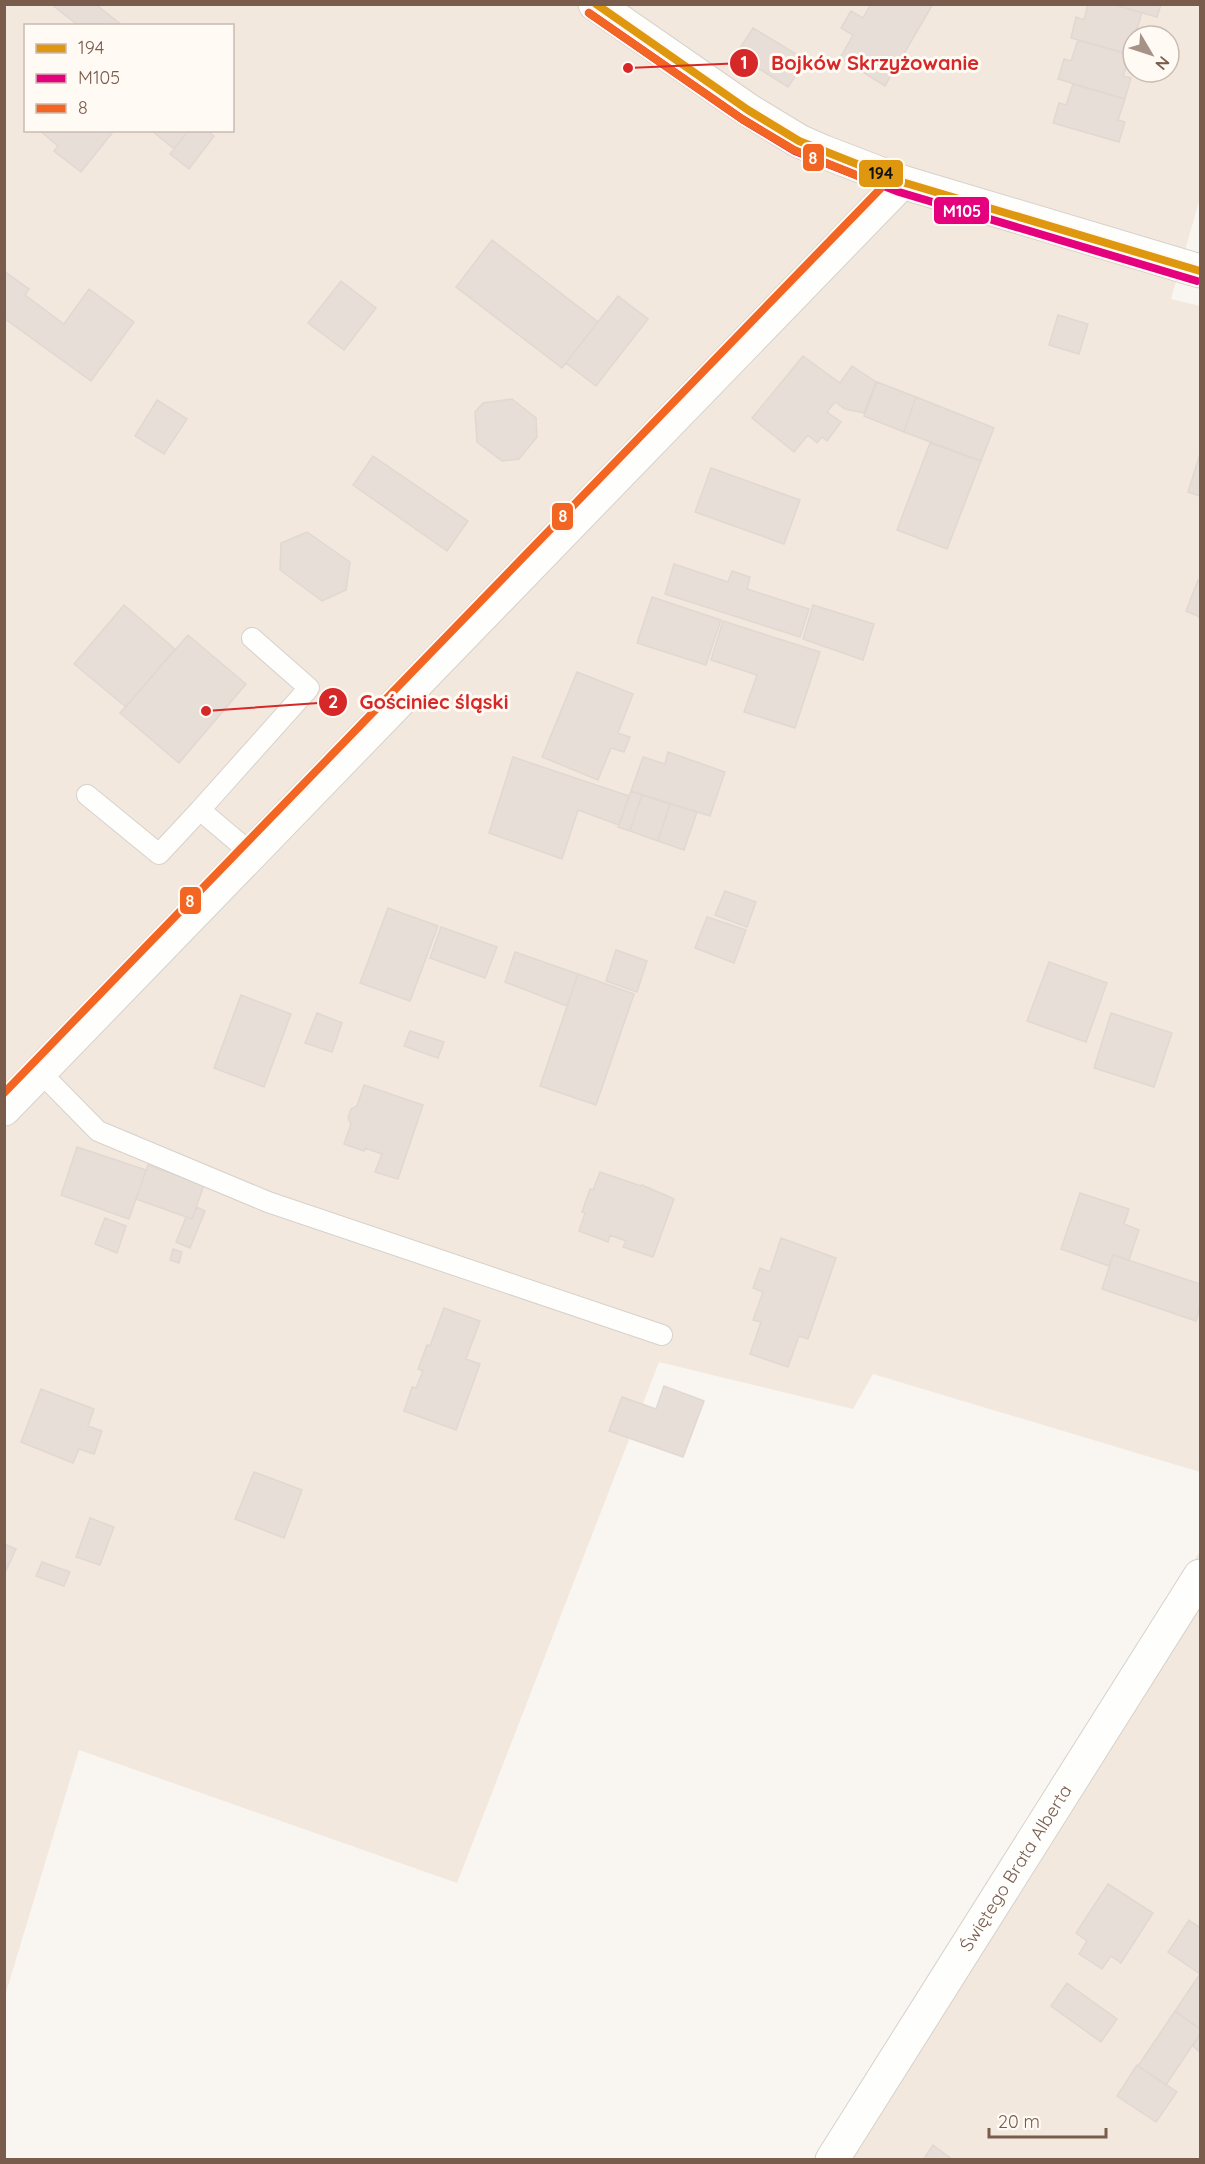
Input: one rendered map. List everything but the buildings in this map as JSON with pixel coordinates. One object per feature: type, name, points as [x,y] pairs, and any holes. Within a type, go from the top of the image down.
[{"type":"street","points":[[595,4],[748,110],[783,131],[835,157],[902,182],[1200,271]]},
{"type":"street","points":[[4,1109],[902,182]]},
{"type":"street","name":"Świętego Brata Alberta","points":[[832,2160],[1200,1576]]},
{"type":"lane","points":[[87,795],[159,854],[309,688],[252,639]]},
{"type":"lane","points":[[200,810],[252,854]]},
{"type":"lane","points":[[40,1072],[98,1131],[268,1202],[662,1335]]},
{"type":"shaded area","points":[[5,5],[1200,5],[1200,198],[1171,299],[1200,306],[1200,1472],[873,1374],[853,1409],[659,1362],[457,1883],[79,1750],[5,1996]]},
{"type":"shaded area","points":[[1200,1551],[1200,2159],[851,2160],[1145,1648]]},
{"type":"transit line","name":"194","points":[[596,4],[748,110],[799,141],[902,182],[1200,271]]},
{"type":"transit line","name":"M105","points":[[589,13],[742,119],[795,151],[899,192],[1197,281]]},
{"type":"transit line","name":"8","points":[[4,1093],[883,186],[794,150],[742,119],[589,13]]},
{"type":"place","name":"Bojków Skrzyżowanie","points":[[628,68]]},
{"type":"place","name":"Gościniec śląski","points":[[206,711]]}]
